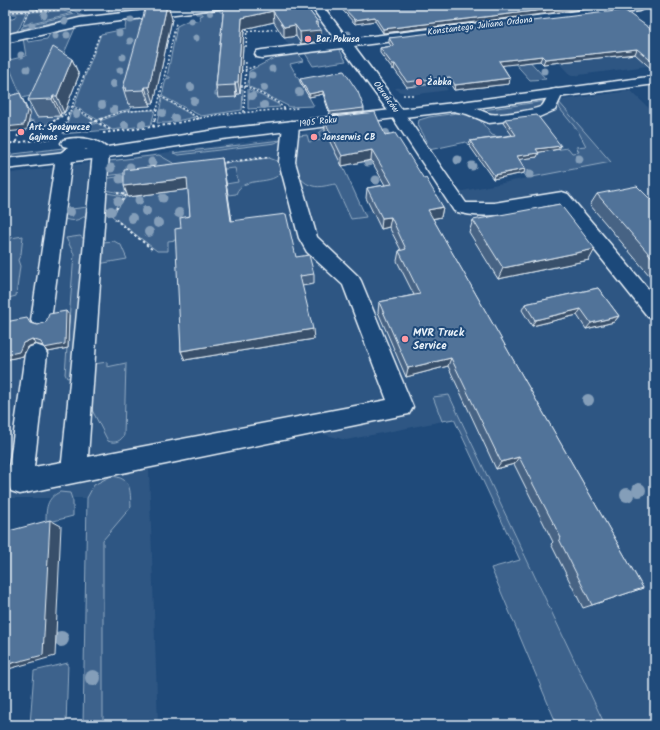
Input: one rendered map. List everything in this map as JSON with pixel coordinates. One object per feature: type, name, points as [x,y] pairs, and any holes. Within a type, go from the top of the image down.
[{"type":"main road","points":[[5,39],[71,24],[224,5]]},
{"type":"main road","name":"Obrońców","points":[[316,5],[394,108],[460,207],[476,211],[562,198],[655,311]]},
{"type":"main road","points":[[637,6],[650,14]]},
{"type":"main road","name":"Konstantego Juliana Ordona","points":[[262,54],[345,42],[637,6]]},
{"type":"main road","name":"1905 Roku","points":[[11,146],[394,108],[655,72]]},
{"type":"main road","name":"1905 Roku","points":[[5,164],[80,140],[209,136],[288,117],[394,108],[454,107],[471,110],[489,119],[532,114],[548,109],[556,93],[655,80]]},
{"type":"main road","points":[[36,354],[20,482],[401,407],[351,281],[310,243],[286,155],[288,117]]},
{"type":"main road","points":[[41,320],[80,140]]},
{"type":"main road","points":[[74,471],[80,140]]},
{"type":"path","points":[[37,11],[41,5]]},
{"type":"path","points":[[46,5],[71,11]]},
{"type":"path","points":[[5,12],[66,10]]},
{"type":"path","points":[[97,122],[80,140],[70,112],[106,19]]},
{"type":"path","points":[[153,127],[176,19]]},
{"type":"path","points":[[246,50],[247,20]]},
{"type":"path","points":[[243,32],[280,29]]},
{"type":"path","points":[[167,38],[173,38]]},
{"type":"path","points":[[90,46],[95,46]]},
{"type":"path","points":[[165,51],[170,51]]},
{"type":"path","points":[[242,57],[246,57],[244,112]]},
{"type":"path","points":[[85,59],[90,58]]},
{"type":"path","points":[[162,65],[167,65]]},
{"type":"path","points":[[79,73],[84,73]]},
{"type":"path","points":[[159,80],[164,80]]},
{"type":"path","points":[[241,86],[246,86],[277,102],[288,117]]},
{"type":"path","points":[[74,88],[79,88]]},
{"type":"path","points":[[156,94],[199,118]]},
{"type":"path","points":[[68,104],[72,105],[97,122]]},
{"type":"path","points":[[78,128],[120,112],[157,108]]},
{"type":"path","points":[[159,126],[199,118],[244,112],[288,117],[299,108]]},
{"type":"path","points":[[40,140],[43,127],[70,112]]},
{"type":"path","points":[[11,146],[18,134]]},
{"type":"path","points":[[219,163],[286,155]]},
{"type":"path","points":[[114,211],[126,195],[126,189],[128,189]]},
{"type":"path","points":[[110,216],[153,250]]},
{"type":"shaded area","points":[[16,5],[40,5],[36,10],[5,11],[6,8]]},
{"type":"shaded area","points":[[52,5],[104,5],[78,12]]},
{"type":"shaded area","points":[[110,5],[171,5],[173,10],[126,13],[126,10],[108,12]]},
{"type":"shaded area","points":[[220,10],[220,12],[223,12],[223,15],[215,95],[240,94],[241,89],[243,89],[242,110],[201,116],[162,96],[166,79],[170,78],[167,77],[177,26],[193,18],[195,21],[201,20],[199,16],[203,14],[196,14],[195,12]]},
{"type":"shaded area","points":[[62,11],[73,13],[23,25],[28,12]]},
{"type":"shaded area","points":[[5,12],[26,12],[20,27],[13,36],[5,37],[5,23],[8,19],[13,19],[17,14],[5,14]]},
{"type":"shaded area","points":[[75,14],[90,17],[53,25],[55,22],[21,29],[23,26]]},
{"type":"shaded area","points":[[147,17],[128,104],[132,104],[131,109],[121,111],[98,120],[74,106],[101,34],[125,29],[126,22],[124,22],[124,19]]},
{"type":"shaded area","points":[[321,22],[332,42],[291,49],[284,38],[297,36],[291,27]]},
{"type":"shaded area","points":[[76,26],[38,113],[59,116],[61,113],[64,113],[57,119],[45,125],[27,129],[30,113],[30,96],[22,98],[7,61],[5,61],[26,56],[23,38],[26,37],[28,42],[47,39],[52,30]]},
{"type":"shaded area","points":[[621,41],[645,62],[655,65],[571,76],[546,49]]},
{"type":"shaded area","points":[[333,47],[339,49],[346,61],[313,66],[305,53],[326,51]]},
{"type":"shaded area","points":[[284,53],[289,55],[299,54],[303,61],[290,64],[314,106],[290,107],[248,86],[249,71]]},
{"type":"shaded area","points":[[526,57],[546,79],[530,80],[511,59]]},
{"type":"shaded area","points":[[7,61],[22,98],[5,102],[5,62]]},
{"type":"shaded area","points":[[443,83],[448,90],[411,95],[398,91],[395,88]]},
{"type":"shaded area","points":[[248,89],[278,104],[280,107],[248,109]]},
{"type":"shaded area","points":[[631,91],[655,114],[655,725],[605,725],[461,419],[454,419],[346,440],[315,432],[149,470],[158,725],[87,725],[87,498],[5,498],[5,174],[277,138],[325,128],[364,211],[527,178],[502,138],[492,135],[464,112]]},
{"type":"shaded area","points":[[162,98],[195,117],[167,123],[157,123]]},
{"type":"shaded area","points":[[546,101],[545,104],[539,107],[523,112],[496,114],[483,110]]},
{"type":"shaded area","points":[[558,101],[611,162],[527,178],[507,147],[534,153],[568,148],[572,153],[579,152],[576,147],[586,146],[578,131],[560,109]]},
{"type":"shaded area","points":[[73,108],[95,122],[83,126],[65,128]]},
{"type":"shaded area","points":[[155,110],[151,125],[112,130],[100,121],[126,111]]},
{"type":"shaded area","points":[[464,112],[478,118],[492,135],[502,138],[468,145],[466,142],[429,150],[426,145],[427,141],[418,125],[419,120],[429,117]]},
{"type":"shaded area","points":[[97,123],[108,130],[63,134],[64,130],[78,129]]},
{"type":"shaded area","points":[[325,128],[366,217],[351,219],[335,184],[316,187],[306,183],[301,179],[297,172],[294,150],[299,136],[307,135],[309,142],[321,140],[319,133]]},
{"type":"shaded area","points":[[281,140],[275,143],[179,155],[173,153]]},
{"type":"shaded area","points":[[63,148],[67,149],[62,152],[5,159],[5,155]]},
{"type":"shaded area","points":[[159,155],[180,167],[105,176],[109,161]]},
{"type":"shaded area","points":[[269,158],[280,162],[282,170],[278,175],[272,179],[245,184],[236,194],[228,195],[226,184],[238,182],[235,168],[216,170],[215,164]]},
{"type":"shaded area","points":[[208,165],[125,189],[125,194],[101,189],[102,179]]},
{"type":"shaded area","points":[[190,189],[193,227],[184,239],[168,241],[168,251],[157,251],[112,216],[126,197]]},
{"type":"shaded area","points":[[101,192],[124,196],[109,216],[101,209]]},
{"type":"shaded area","points":[[88,207],[85,216],[80,219],[72,220],[63,218],[63,210]]},
{"type":"shaded area","points":[[23,236],[21,254],[18,260],[20,266],[16,296],[5,299],[5,239]]},
{"type":"shaded area","points":[[80,236],[84,241],[71,377],[67,378],[65,374],[74,254],[66,238]]},
{"type":"shaded area","points":[[114,241],[121,245],[127,259],[98,264],[101,244],[103,242]]},
{"type":"shaded area","points":[[107,362],[107,367],[126,363],[124,435],[121,439],[115,442],[108,441],[91,408],[94,364]]},
{"type":"shaded area","points":[[449,395],[605,725],[557,725],[491,568],[520,560],[454,419],[442,421],[433,397]]},
{"type":"shaded area","points":[[111,476],[123,479],[126,482],[130,490],[131,507],[103,540],[103,725],[83,725],[87,498],[94,485]]},
{"type":"shaded area","points":[[60,492],[70,493],[73,502],[73,516],[46,523],[49,501],[55,494]]},
{"type":"shaded area","points":[[68,663],[66,725],[30,725],[34,671]]},
{"type":"building","points":[[167,5],[149,87],[145,87],[144,90],[125,91],[126,88],[123,88],[146,6]]},
{"type":"building","points":[[224,5],[305,5],[318,22],[315,22],[321,30],[300,32],[295,25],[284,27],[273,11],[242,18],[238,82],[235,82],[235,85],[216,86]]},
{"type":"building","points":[[341,5],[585,5],[383,29],[375,17],[355,20]]},
{"type":"building","points":[[624,10],[655,32],[655,64],[637,49],[545,59],[542,56],[499,61],[510,78],[455,85],[450,77],[407,82],[395,64],[392,64],[380,48],[394,46],[389,38]]},
{"type":"building","points":[[53,47],[72,59],[57,96],[53,96],[52,99],[28,100]]},
{"type":"building","points":[[344,71],[358,92],[364,108],[330,112],[323,91],[309,94],[300,79]]},
{"type":"building","points":[[20,93],[27,111],[24,125],[5,127],[5,97]]},
{"type":"building","points":[[375,112],[385,135],[395,133],[424,179],[426,178],[443,207],[428,210],[643,588],[592,605],[559,539],[561,538],[519,457],[501,462],[451,358],[408,368],[379,302],[420,294],[399,251],[406,249],[391,217],[382,218],[367,188],[392,184],[372,150],[342,156],[325,122],[335,121],[334,117]]},
{"type":"building","points":[[537,115],[561,146],[536,149],[539,153],[517,156],[525,169],[494,175],[470,141],[516,135],[505,119]]},
{"type":"building","points":[[222,158],[231,221],[286,214],[296,257],[309,255],[314,274],[300,276],[313,329],[181,351],[175,229],[181,228],[180,218],[190,216],[187,178],[124,186],[124,170]]},
{"type":"building","points":[[637,186],[655,204],[655,261],[597,194]]},
{"type":"building","points":[[560,204],[595,249],[503,268],[473,220]]},
{"type":"building","points":[[598,288],[619,316],[591,323],[581,309],[535,320],[525,304]]},
{"type":"building","points":[[66,311],[65,344],[44,348],[41,342],[32,339],[23,343],[19,352],[5,355],[5,322],[27,318],[30,323],[38,325],[46,322],[49,314]]},
{"type":"building","points":[[50,520],[43,655],[5,665],[5,532]]},
{"type":"place","name":"Bar Pokusa","points":[[308,39]]},
{"type":"place","name":"Żabka","points":[[419,82]]},
{"type":"place","name":"Art. Spożywcze Gajmas","points":[[21,132]]},
{"type":"place","name":"Janserwis CB","points":[[314,137]]},
{"type":"place","name":"MVR Truck Service","points":[[405,339]]}]
